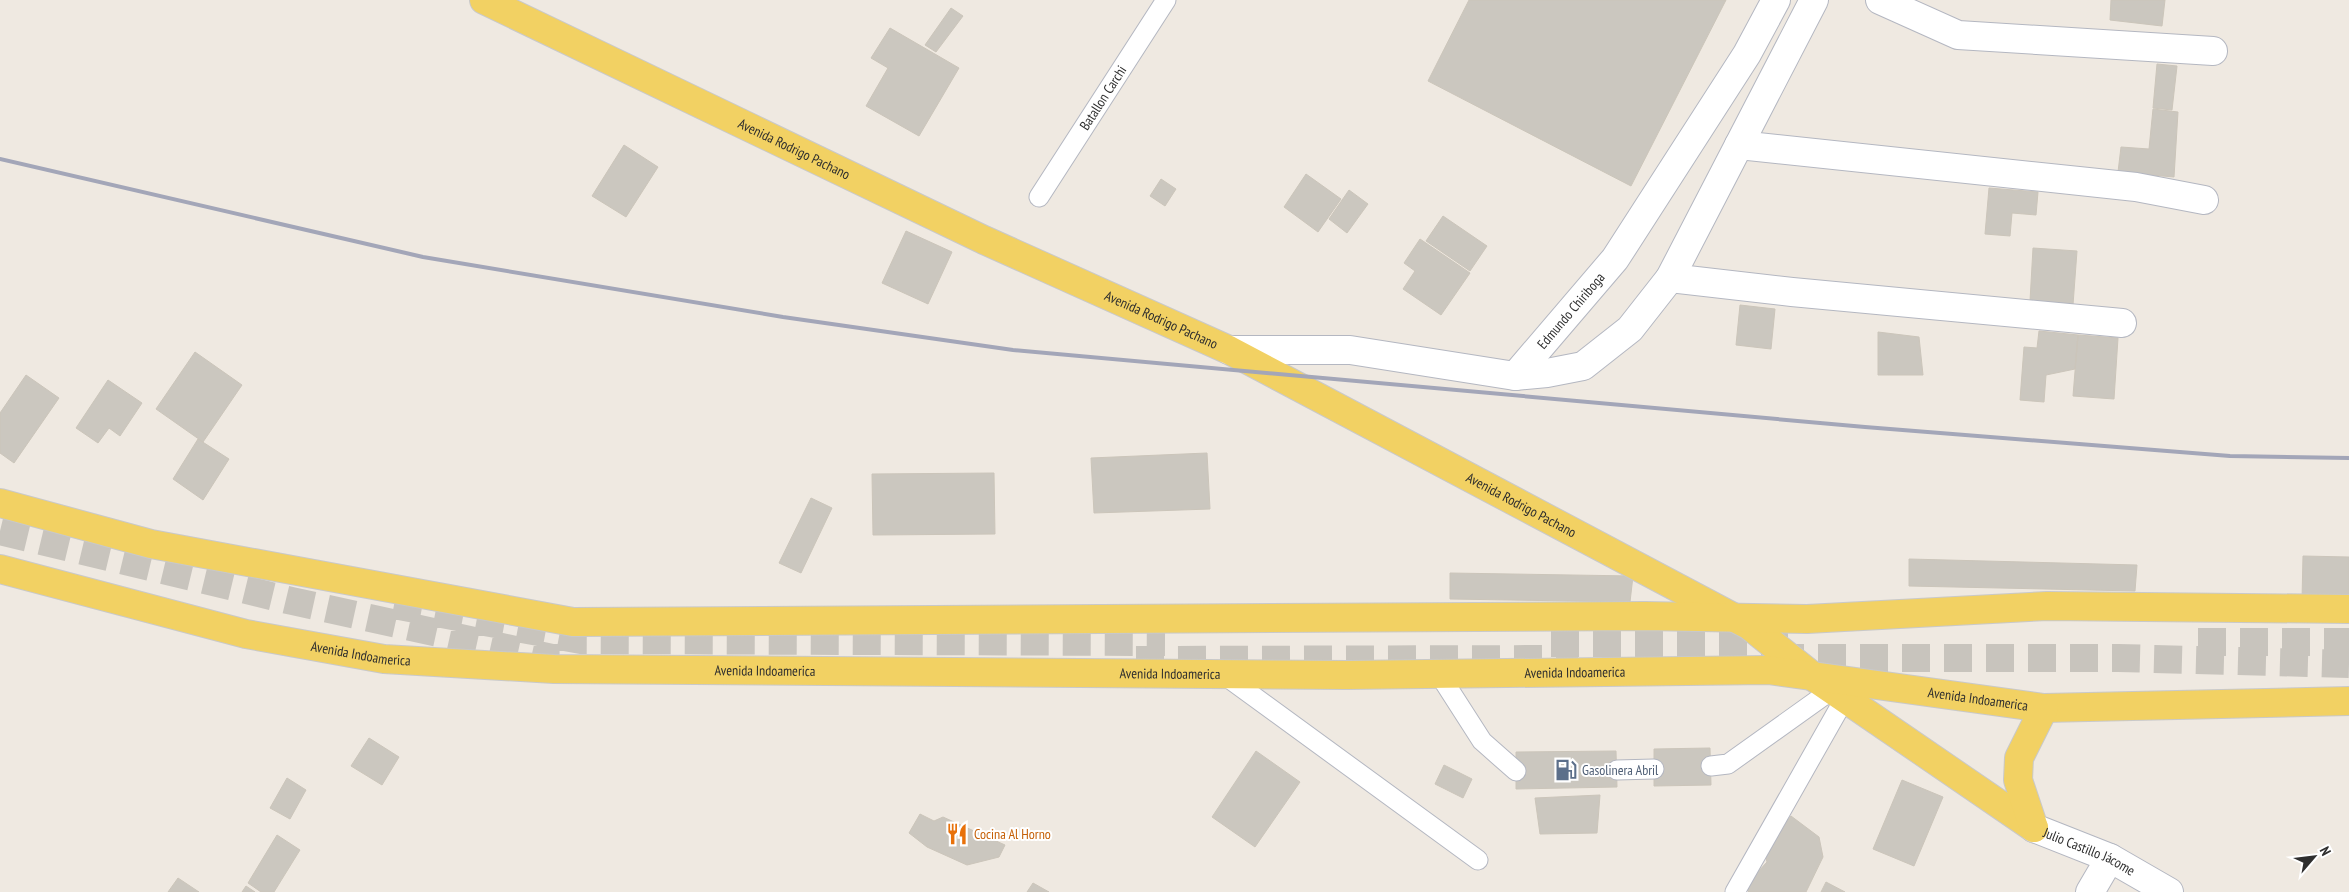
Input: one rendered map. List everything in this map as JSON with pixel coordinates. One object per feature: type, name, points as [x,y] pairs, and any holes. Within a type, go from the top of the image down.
[{"type":"main road","name":"Avenida Rodrigo Pachano","points":[[484,0],[984,240],[1229,350],[1750,626],[1831,688],[2034,828]]},
{"type":"main road","points":[[0,503],[151,544],[573,622],[1645,616],[1807,619],[2047,606],[2349,609]]},
{"type":"main road","name":"Avenida Indoamerica","points":[[0,569],[246,634],[384,659],[554,670],[1223,674],[1439,674],[1768,670],[1831,688],[2044,708],[2349,701]]},
{"type":"main road","points":[[1645,616],[1655,609],[1668,594],[1671,585]]},
{"type":"main road","points":[[2034,828],[2018,780],[2018,758],[2044,708]]},
{"type":"street","name":"Edmundo Chiriboga","points":[[1515,376],[1615,259],[1747,54],[1776,0]]},
{"type":"street","points":[[1229,350],[1350,350],[1515,376],[1547,373],[1583,366],[1630,328],[1670,278],[1814,0]]},
{"type":"street","points":[[1880,0],[1930,11],[1958,35],[2213,51]]},
{"type":"street","points":[[1739,145],[2136,186],[2204,200]]},
{"type":"street","points":[[1670,278],[1792,292],[2122,323]]},
{"type":"street","name":"Julio Castillo Jácome","points":[[2034,828],[2110,858],[2169,892]]},
{"type":"street","points":[[2090,892],[2110,858]]},
{"type":"lane","name":"Batallon Carchi","points":[[1039,197],[1166,0]]},
{"type":"lane","points":[[1223,674],[1478,860]]},
{"type":"lane","points":[[1439,674],[1482,741],[1516,771]]},
{"type":"lane","points":[[1711,766],[1728,764],[1831,688]]},
{"type":"lane","points":[[1735,892],[1831,688]]},
{"type":"lane","points":[[1617,770],[1654,769]]},
{"type":"building","points":[[1469,0],[1726,0],[1631,186],[1428,81]]},
{"type":"building","points":[[2111,0],[2165,0],[2162,26],[2110,20]]},
{"type":"building","points":[[951,8],[963,16],[936,52],[925,45]]},
{"type":"building","points":[[890,28],[959,68],[919,136],[866,106],[888,68],[871,58]]},
{"type":"building","points":[[2157,64],[2177,66],[2172,110],[2153,108]]},
{"type":"building","points":[[2153,109],[2178,112],[2174,177],[2118,172],[2121,147],[2149,149]]},
{"type":"building","points":[[624,145],[658,167],[626,217],[592,196]]},
{"type":"building","points":[[1306,174],[1341,199],[1318,232],[1284,207]]},
{"type":"building","points":[[1161,179],[1176,189],[1165,206],[1150,196]]},
{"type":"building","points":[[1989,188],[2038,192],[2036,215],[2012,213],[2010,236],[1985,234]]},
{"type":"building","points":[[1349,190],[1368,204],[1347,233],[1329,219]]},
{"type":"building","points":[[1443,216],[1487,246],[1470,271],[1426,241]]},
{"type":"building","points":[[906,231],[952,252],[928,304],[882,283]]},
{"type":"building","points":[[1420,239],[1470,273],[1441,315],[1403,289],[1415,271],[1404,263]]},
{"type":"building","points":[[2033,248],[2077,251],[2073,305],[2030,301]]},
{"type":"building","points":[[1740,305],[1775,309],[1771,349],[1736,345]]},
{"type":"building","points":[[2039,331],[2078,335],[2075,369],[2046,375],[2044,402],[2020,400],[2024,347],[2037,348]]},
{"type":"building","points":[[1878,332],[1919,337],[1923,375],[1878,375]]},
{"type":"building","points":[[2078,335],[2118,338],[2114,399],[2073,396]]},
{"type":"building","points":[[195,352],[242,385],[203,442],[156,409]]},
{"type":"building","points":[[26,375],[59,398],[14,463],[0,453],[0,413]]},
{"type":"building","points":[[108,380],[142,403],[120,436],[109,428],[98,443],[76,428]]},
{"type":"building","points":[[198,439],[229,459],[203,500],[173,479]]},
{"type":"building","points":[[1207,453],[1210,509],[1094,513],[1091,458]]},
{"type":"building","points":[[994,473],[995,534],[873,535],[872,474]]},
{"type":"building","points":[[811,498],[832,508],[801,573],[779,563]]},
{"type":"building","points":[[2303,556],[2349,557],[2349,600],[2302,600]]},
{"type":"building","points":[[1909,559],[2137,565],[2135,591],[1909,586]]},
{"type":"building","points":[[1450,573],[1633,576],[1630,602],[1450,599]]},
{"type":"building","points":[[369,738],[399,757],[382,785],[351,766]]},
{"type":"building","name":"Gasolinera Abril","points":[[1710,748],[1711,785],[1654,786],[1654,749]]},
{"type":"building","points":[[1256,751],[1300,782],[1255,847],[1212,817]]},
{"type":"building","name":"Gasolinera Abril","points":[[1616,751],[1617,787],[1516,789],[1516,752]]},
{"type":"building","points":[[1444,765],[1472,779],[1463,798],[1435,784]]},
{"type":"building","points":[[287,778],[306,790],[290,819],[270,808]]},
{"type":"building","points":[[1902,780],[1943,797],[1914,866],[1873,849]]},
{"type":"building","name":"Gasolinera Abril","points":[[1600,795],[1597,833],[1540,834],[1535,798]]},
{"type":"building","points":[[920,814],[934,821],[943,817],[1005,845],[999,857],[967,865],[927,847],[909,833]]},
{"type":"building","points":[[1791,816],[1819,837],[1823,857],[1806,892],[1749,892],[1744,887],[1767,862],[1764,850]]},
{"type":"building","points":[[277,835],[300,850],[274,892],[261,892],[248,883]]},
{"type":"building","points":[[178,878],[199,892],[168,892]]},
{"type":"building","points":[[1826,882],[1845,892],[1821,892]]},
{"type":"building","points":[[1033,883],[1049,892],[1027,892]]},
{"type":"building","points":[[246,886],[255,892],[242,892]]},
{"type":"tunnel","points":[[0,531],[292,601],[552,658],[573,658]]},
{"type":"tunnel","points":[[394,605],[581,640],[1165,642]]},
{"type":"tunnel","points":[[2198,642],[2349,642]]},
{"type":"tunnel","points":[[1551,643],[1788,643]]},
{"type":"tunnel","points":[[1776,658],[2118,658],[2349,664]]},
{"type":"tunnel","points":[[1136,660],[1578,659]]},
{"type":"railway","points":[[0,159],[423,257],[783,317],[1013,350],[1865,427],[2230,456],[2349,458]]},
{"type":"place","name":"Gasolinera Abril","points":[[1566,770]]},
{"type":"place","name":"Cocina Al Horno","points":[[957,834]]}]
